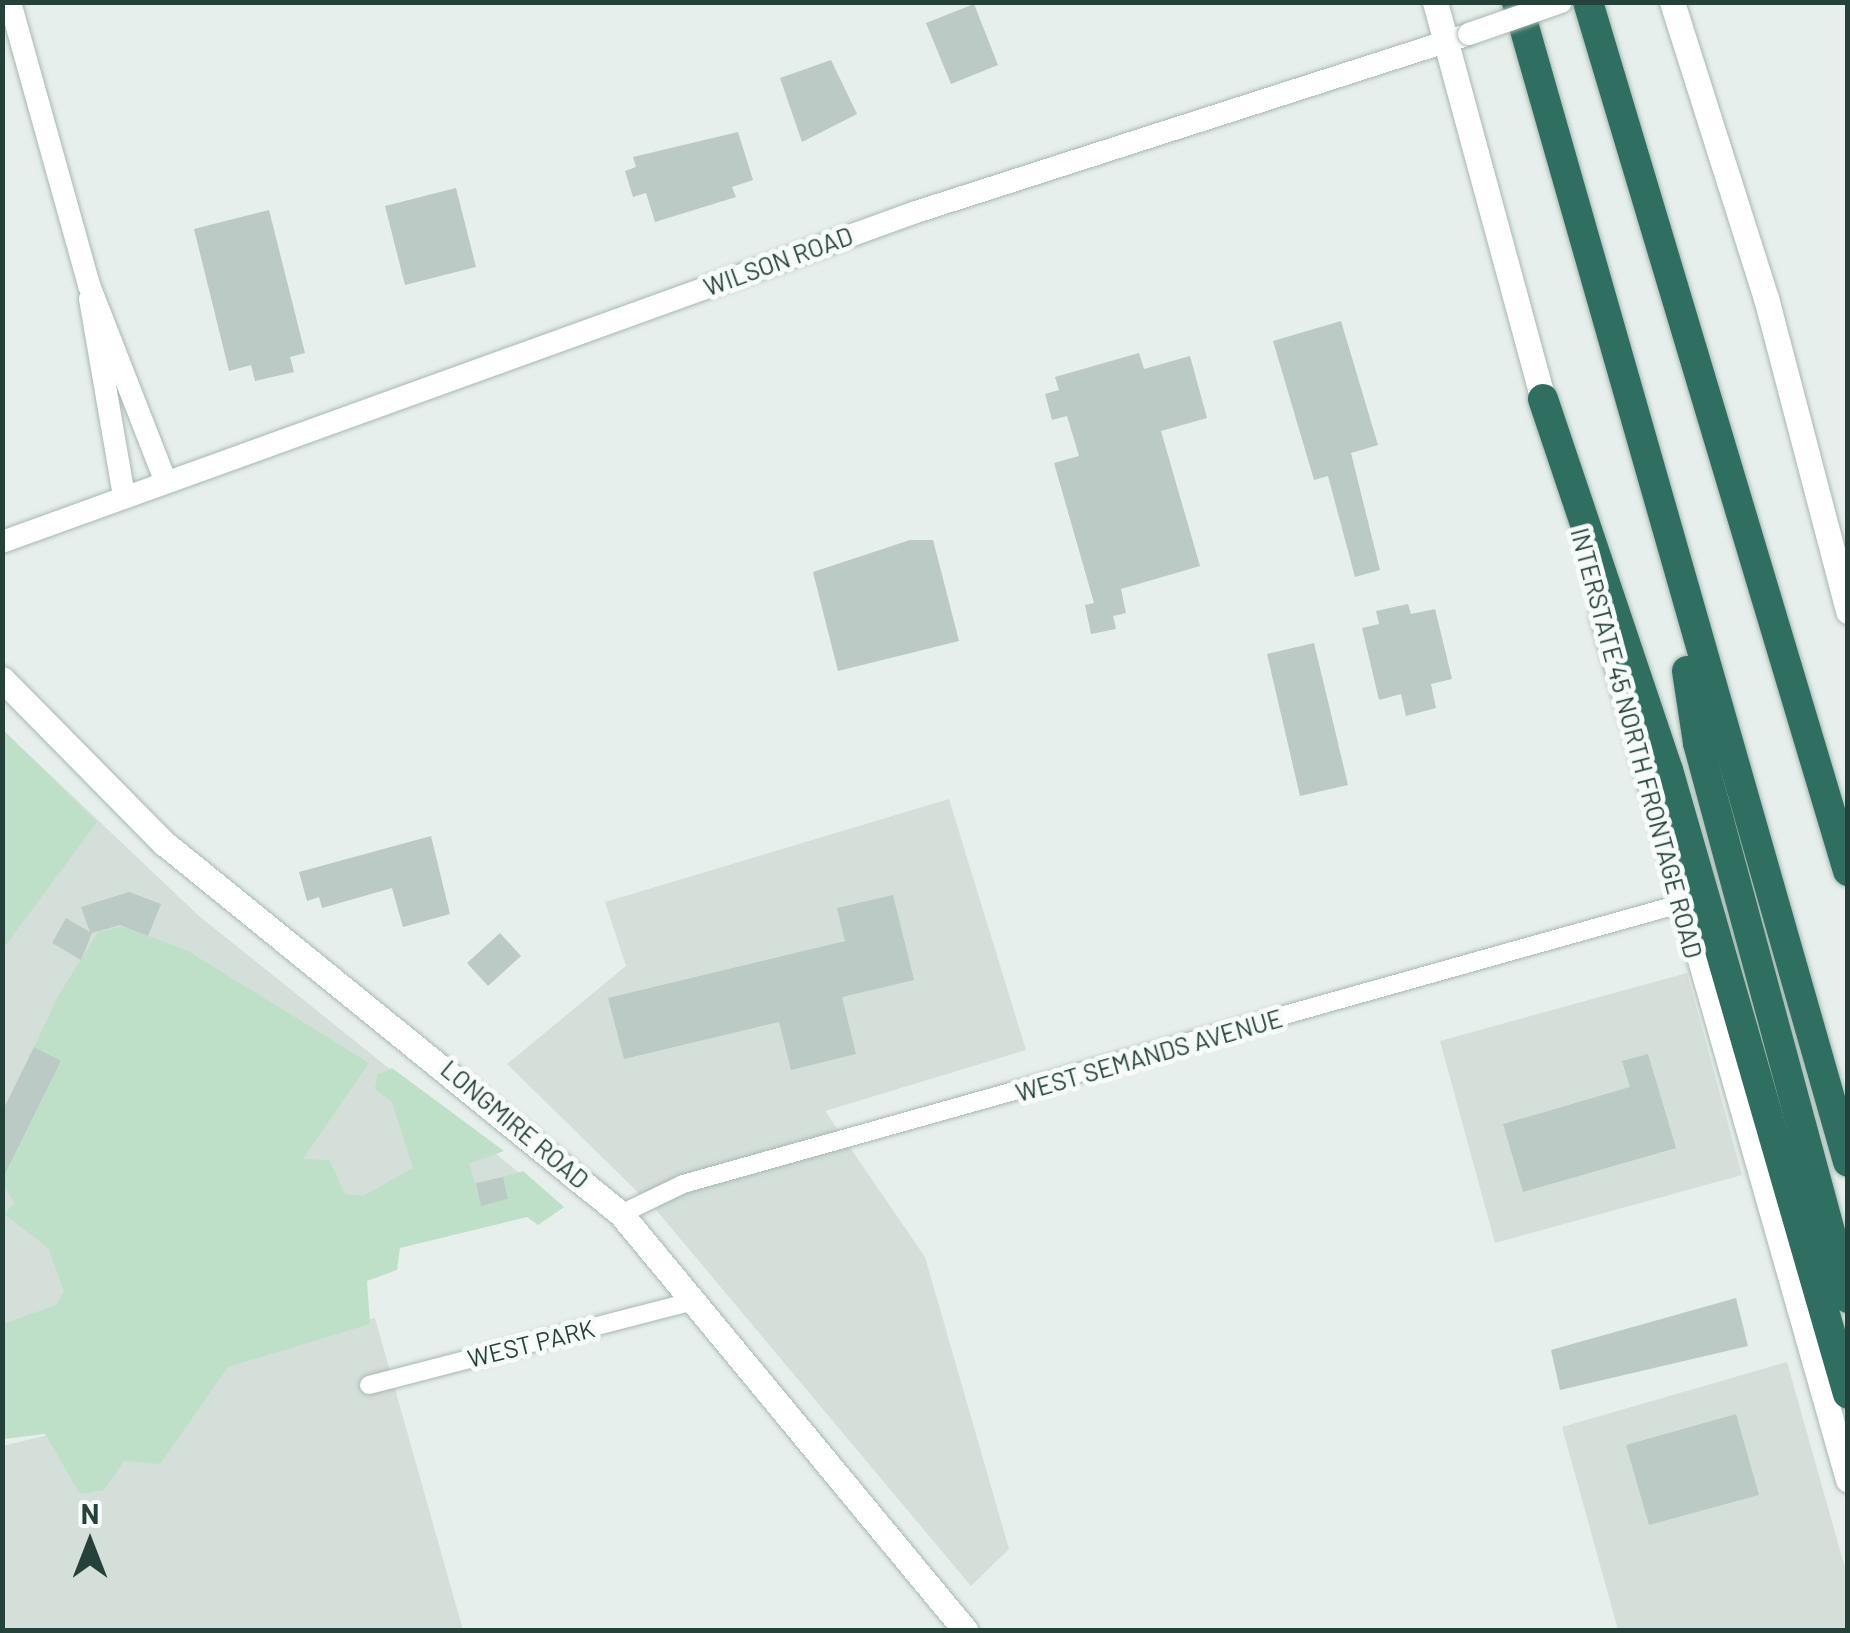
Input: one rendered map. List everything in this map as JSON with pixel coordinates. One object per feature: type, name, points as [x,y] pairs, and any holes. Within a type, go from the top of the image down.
[{"type":"highway","points":[[1517,2],[1669,555],[1848,1162]]},
{"type":"highway","points":[[1588,2],[1848,871]]},
{"type":"highway","points":[[1543,399],[1668,770],[1848,1394]]},
{"type":"highway","points":[[1669,555],[1698,743],[1848,1298]]},
{"type":"main road","name":"INTERSTATE 45 NORTH FRONTAGE ROAD","points":[[1434,2],[1458,38],[1543,399],[1680,904],[1848,1480]]},
{"type":"main road","points":[[1672,2],[1766,298],[1848,611]]},
{"type":"main road","name":"LONGMIRE ROAD","points":[[2,679],[164,843],[621,1214],[965,1630]]},
{"type":"street","points":[[10,2],[11,32],[89,285],[165,480]]},
{"type":"street","name":"WILSON ROAD","points":[[2,542],[916,212],[1561,2]]},
{"type":"street","points":[[89,285],[124,495]]},
{"type":"street","name":"WEST SEMANDS AVENUE","points":[[621,1214],[701,1179],[1680,904]]},
{"type":"street","name":"WEST PARK","points":[[368,1385],[694,1302]]},
{"type":"shaded area","points":[[2,729],[199,916],[557,1203],[3,1343]]},
{"type":"shaded area","points":[[949,799],[1026,1050],[825,1111],[925,1257],[1009,1549],[971,1586],[657,1211],[507,1064],[626,966],[605,902]]},
{"type":"shaded area","points":[[1687,973],[1742,1175],[1495,1243],[1440,1041]]},
{"type":"shaded area","points":[[375,1318],[463,1630],[3,1630],[2,1446],[61,1432],[235,1346]]},
{"type":"shaded area","points":[[1787,1362],[1847,1575],[1847,1630],[1618,1630],[1562,1427]]},
{"type":"green space","points":[[2,732],[97,822],[3,949]]},
{"type":"green space","points":[[122,926],[188,951],[369,1063],[303,1159],[329,1160],[345,1194],[363,1196],[413,1168],[392,1102],[375,1089],[377,1075],[392,1068],[504,1151],[469,1164],[482,1205],[508,1199],[502,1177],[523,1171],[564,1207],[538,1225],[527,1217],[400,1248],[397,1270],[367,1281],[370,1324],[228,1367],[160,1464],[124,1461],[104,1490],[80,1494],[45,1434],[3,1439],[3,1324],[56,1305],[64,1291],[48,1248],[4,1214],[14,1204],[2,1180],[61,1061],[34,1047],[58,996],[98,932]]},
{"type":"building","points":[[974,4],[998,65],[951,84],[926,23]]},
{"type":"building","points":[[831,60],[857,114],[802,142],[780,78]]},
{"type":"building","points":[[738,132],[753,180],[732,187],[736,197],[655,222],[646,193],[633,197],[625,171],[636,167],[633,157]]},
{"type":"building","points":[[456,188],[476,267],[405,285],[385,206]]},
{"type":"building","points":[[269,210],[305,353],[290,357],[294,372],[255,381],[251,365],[229,371],[194,229]]},
{"type":"building","points":[[1341,321],[1378,445],[1351,453],[1380,570],[1355,577],[1328,476],[1314,480],[1273,341]]},
{"type":"building","points":[[1139,353],[1144,369],[1190,356],[1207,418],[1161,431],[1200,566],[1121,589],[1126,613],[1113,616],[1116,629],[1091,634],[1085,605],[1094,603],[1054,463],[1079,456],[1067,416],[1052,420],[1045,394],[1059,390],[1055,377]]},
{"type":"building","points":[[910,540],[933,540],[959,641],[838,671],[813,572]]},
{"type":"building","points":[[1408,604],[1411,614],[1435,609],[1452,679],[1431,684],[1436,708],[1406,716],[1401,694],[1379,700],[1362,628],[1379,624],[1376,611]]},
{"type":"building","points":[[1314,643],[1348,785],[1300,796],[1267,654]]},
{"type":"building","points":[[431,836],[450,914],[403,927],[392,888],[322,908],[319,897],[307,901],[299,872]]},
{"type":"building","points":[[129,892],[161,904],[148,936],[120,925],[92,933],[81,960],[52,943],[66,918],[90,932],[81,907]]},
{"type":"building","points":[[893,895],[914,980],[842,997],[856,1054],[791,1070],[779,1022],[624,1059],[608,998],[845,941],[837,908]]},
{"type":"building","points":[[500,933],[521,956],[488,986],[467,963]]},
{"type":"building","points":[[34,1047],[61,1061],[2,1180],[2,1112]]},
{"type":"building","points":[[1648,1054],[1676,1148],[1523,1192],[1503,1124],[1630,1087],[1622,1061]]},
{"type":"building","points":[[503,1177],[508,1199],[481,1206],[476,1183]]},
{"type":"building","points":[[1736,1298],[1748,1346],[1560,1390],[1551,1350]]},
{"type":"building","points":[[1736,1414],[1759,1495],[1649,1525],[1626,1445]]}]
